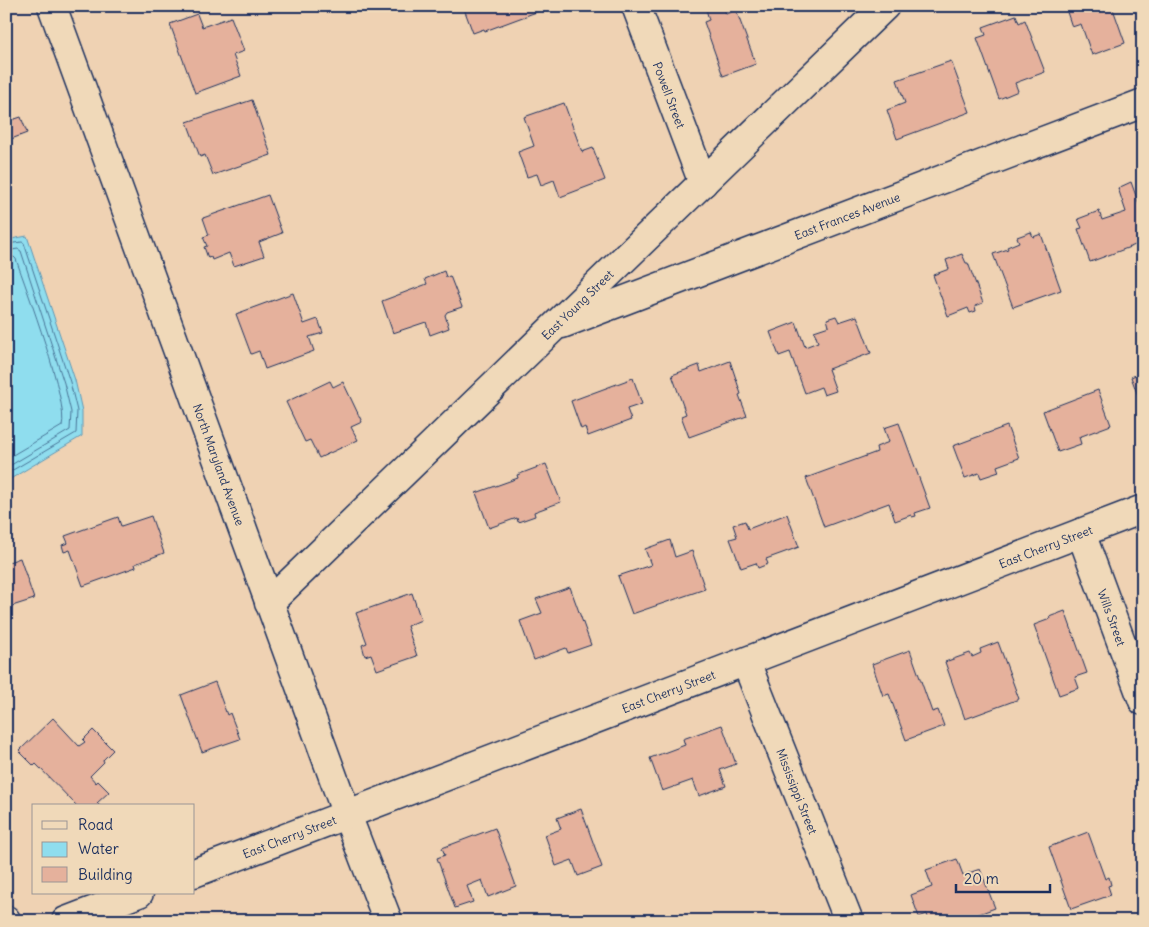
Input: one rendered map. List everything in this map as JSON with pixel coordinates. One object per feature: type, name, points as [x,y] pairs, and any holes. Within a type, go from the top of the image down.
[{"type":"street","name":"North Maryland Avenue","points":[[52,6],[269,604],[388,921]]},
{"type":"street","name":"Powell Street","points":[[636,6],[702,183]]},
{"type":"street","name":"East Young Street","points":[[269,604],[885,6]]},
{"type":"street","name":"East Frances Avenue","points":[[552,328],[1143,103]]},
{"type":"street","name":"East Cherry Street","points":[[195,873],[1143,509]]},
{"type":"street","name":"Wills Street","points":[[1081,533],[1143,701]]},
{"type":"street","name":"Mississippi Street","points":[[746,662],[849,921]]},
{"type":"street","points":[[66,921],[136,894]]},
{"type":"water","points":[[27,236],[75,380],[82,411],[82,436],[6,480],[6,240]]},
{"type":"building","points":[[463,6],[537,6],[539,11],[485,31],[484,29],[473,33]]},
{"type":"building","points":[[714,6],[723,6],[726,14],[736,10],[756,64],[723,76],[704,22],[709,20],[706,9]]},
{"type":"building","points":[[1065,6],[1112,6],[1125,43],[1092,55],[1081,24],[1072,27]]},
{"type":"building","points":[[197,14],[202,27],[231,17],[244,51],[233,55],[241,76],[195,93],[170,24]]},
{"type":"building","points":[[1016,15],[1019,23],[1025,20],[1045,72],[1015,83],[1018,91],[999,99],[977,38],[986,35],[983,27]]},
{"type":"building","points":[[951,61],[970,112],[897,139],[887,110],[905,103],[897,80]]},
{"type":"building","points":[[252,100],[271,155],[213,175],[205,155],[200,157],[187,122]]},
{"type":"building","points":[[564,103],[582,152],[593,148],[605,180],[560,197],[554,180],[541,185],[537,174],[527,177],[518,152],[534,146],[524,117]]},
{"type":"building","points":[[21,117],[27,133],[6,141],[6,122]]},
{"type":"building","points":[[1131,182],[1140,207],[1143,206],[1143,251],[1141,252],[1138,244],[1090,262],[1078,229],[1082,228],[1078,219],[1099,211],[1102,220],[1126,212],[1118,188]]},
{"type":"building","points":[[268,195],[282,233],[259,242],[264,256],[234,266],[229,253],[212,260],[211,257],[208,258],[204,247],[207,246],[203,237],[209,235],[203,218]]},
{"type":"building","points":[[1031,232],[1033,237],[1041,234],[1061,290],[1013,307],[993,254],[1008,249],[1007,247],[1019,242],[1017,237]]},
{"type":"building","points":[[962,254],[966,263],[968,263],[983,303],[975,306],[976,311],[970,313],[968,308],[948,316],[933,275],[949,269],[946,260]]},
{"type":"building","points":[[444,271],[446,277],[450,276],[462,307],[447,312],[445,315],[449,328],[430,335],[426,322],[393,333],[382,301],[427,284],[425,279]]},
{"type":"building","points":[[293,293],[304,324],[318,319],[323,333],[309,337],[314,351],[265,369],[259,351],[251,354],[236,314]]},
{"type":"building","points":[[836,316],[839,322],[857,316],[871,353],[828,369],[836,391],[824,395],[821,387],[805,393],[790,352],[779,356],[770,332],[796,322],[805,347],[818,342],[814,331],[829,326],[827,319]]},
{"type":"building","points":[[730,361],[747,416],[689,437],[681,416],[686,414],[672,375],[699,365],[701,372]]},
{"type":"building","points":[[1143,372],[1143,409],[1131,377]]},
{"type":"building","points":[[633,378],[642,404],[627,409],[631,420],[588,436],[585,427],[581,429],[571,401]]},
{"type":"building","points":[[330,381],[333,387],[343,382],[362,422],[351,427],[358,440],[319,458],[310,440],[305,442],[286,402]]},
{"type":"building","points":[[1098,390],[1111,425],[1079,437],[1081,444],[1058,452],[1043,411]]},
{"type":"building","points":[[899,423],[930,508],[915,513],[916,516],[912,517],[911,515],[895,521],[889,503],[824,527],[806,478],[877,452],[876,447],[889,442],[884,428]]},
{"type":"building","points":[[1007,426],[1019,458],[997,466],[999,472],[981,478],[979,473],[965,478],[953,446]]},
{"type":"building","points":[[546,464],[561,502],[534,512],[535,516],[518,522],[517,518],[489,528],[476,493],[518,478],[517,475]]},
{"type":"building","points":[[787,514],[799,547],[766,559],[768,564],[758,568],[756,563],[741,568],[730,539],[737,537],[733,525],[745,521],[748,529]]},
{"type":"building","points":[[151,516],[164,553],[135,564],[136,567],[83,586],[70,550],[64,552],[62,545],[68,543],[65,536],[118,517],[121,526]]},
{"type":"building","points":[[670,540],[675,557],[692,551],[705,589],[632,614],[618,576],[651,565],[645,549]]},
{"type":"building","points":[[20,558],[34,599],[6,608],[6,563]]},
{"type":"building","points":[[570,587],[591,645],[568,653],[566,648],[534,660],[520,621],[542,613],[536,599]]},
{"type":"building","points":[[412,593],[421,620],[407,626],[417,656],[377,670],[371,654],[365,656],[362,645],[367,643],[356,613]]},
{"type":"building","points":[[1065,611],[1087,673],[1075,677],[1079,688],[1059,695],[1034,625]]},
{"type":"building","points":[[998,642],[1019,699],[965,719],[945,662],[970,653],[972,657],[981,653],[980,649]]},
{"type":"building","points":[[910,650],[932,712],[938,710],[944,726],[906,740],[889,694],[883,696],[872,664]]},
{"type":"building","points":[[215,682],[227,715],[230,713],[240,739],[202,752],[181,695]]},
{"type":"building","points":[[53,718],[79,746],[85,742],[83,740],[93,730],[113,750],[90,776],[109,792],[98,804],[75,804],[36,764],[34,766],[19,751]]},
{"type":"building","points":[[722,725],[736,764],[720,770],[726,786],[699,796],[693,780],[662,791],[650,758],[685,745],[683,739]]},
{"type":"building","points":[[581,809],[602,867],[578,876],[572,860],[556,866],[545,835],[561,829],[557,818]]},
{"type":"building","points":[[495,828],[516,886],[488,897],[482,880],[467,886],[473,902],[455,908],[437,858],[445,855],[442,848]]},
{"type":"building","points":[[1088,832],[1105,879],[1109,877],[1111,885],[1108,886],[1111,895],[1071,909],[1049,847]]},
{"type":"building","points":[[957,859],[963,875],[980,869],[995,908],[960,921],[929,921],[927,914],[919,917],[911,895],[932,887],[926,870]]}]
